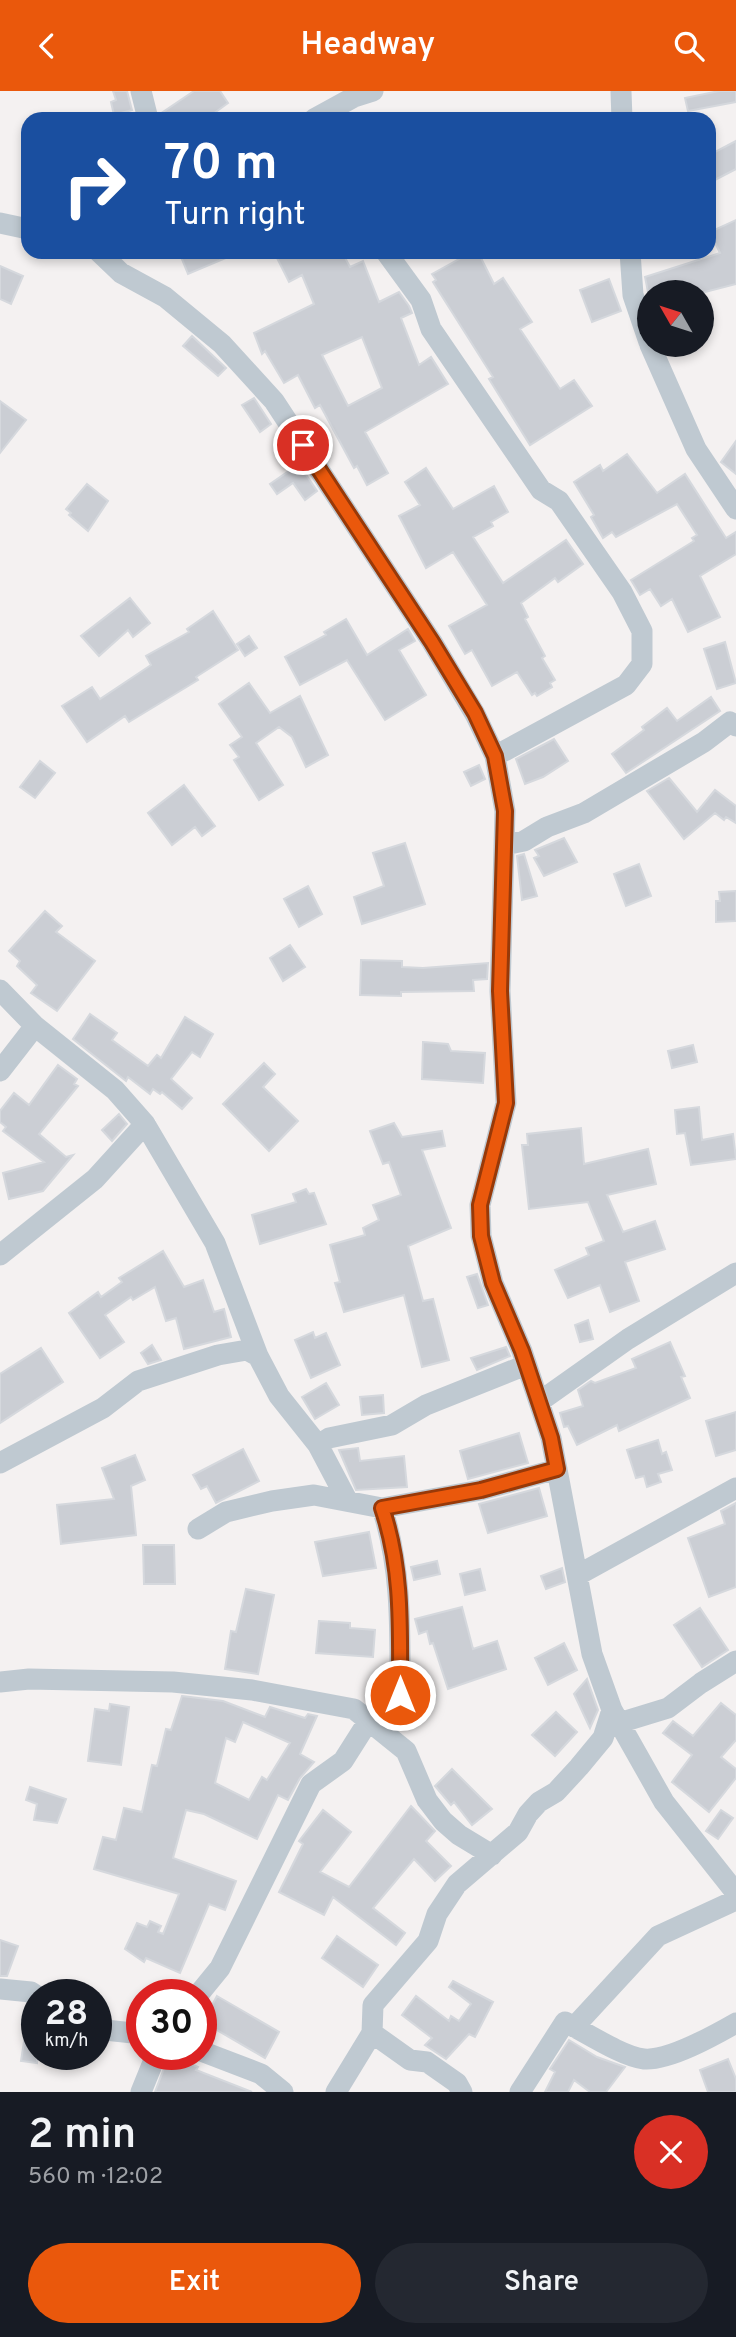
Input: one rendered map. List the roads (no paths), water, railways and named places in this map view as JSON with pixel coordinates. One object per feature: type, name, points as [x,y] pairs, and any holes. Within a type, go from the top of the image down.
[{"type":"street","points":[[141,91],[147,112]]},
{"type":"street","points":[[321,112],[335,99],[373,91]]},
{"type":"street","points":[[621,91],[622,112]]},
{"type":"street","points":[[0,223],[21,228]]},
{"type":"street","points":[[106,259],[114,267],[165,297],[222,344],[274,401],[432,642],[475,713],[495,756],[505,811],[500,991],[506,1103],[480,1205],[481,1236],[493,1283],[539,1402],[557,1469],[592,1654],[615,1716],[664,1802],[736,1893]]},
{"type":"street","points":[[391,259],[421,300],[431,329],[541,490],[559,501],[608,572],[642,631],[642,664],[626,685],[495,756]]},
{"type":"street","points":[[630,259],[633,295],[637,306]]},
{"type":"street","points":[[656,357],[696,449],[736,509]]},
{"type":"street","points":[[505,845],[524,841],[547,827],[584,813],[704,742],[730,722],[736,726]]},
{"type":"street","points":[[0,990],[35,1026],[115,1090],[145,1124],[215,1243],[258,1356],[279,1396],[318,1445],[347,1500]]},
{"type":"street","points":[[0,1071],[35,1026]]},
{"type":"street","points":[[0,1255],[95,1179],[145,1124]]},
{"type":"street","points":[[539,1402],[628,1339],[736,1273]]},
{"type":"street","points":[[0,1464],[103,1408],[138,1381],[218,1355],[247,1350],[258,1356]]},
{"type":"street","points":[[318,1445],[329,1438],[393,1425],[426,1405],[526,1365]]},
{"type":"street","points":[[198,1529],[226,1512],[272,1501],[314,1495],[382,1508],[481,1490],[557,1469]]},
{"type":"street","points":[[578,1575],[736,1488]]},
{"type":"street","points":[[382,1508],[393,1542],[400,1610],[400,1695]]},
{"type":"street","points":[[615,1716],[668,1708],[726,1674],[736,1661]]},
{"type":"street","points":[[0,1682],[109,1680],[252,1690],[354,1709],[406,1751],[428,1800],[443,1821],[459,1835],[492,1855]]},
{"type":"street","points":[[336,2092],[372,2033],[373,2005],[428,1941],[437,1914],[457,1884],[518,1832],[528,1814],[539,1802],[556,1792],[603,1738],[615,1716]]},
{"type":"street","points":[[211,1979],[220,1968],[311,1784],[343,1761],[369,1720]]},
{"type":"street","points":[[603,1738],[629,1743]]},
{"type":"street","points":[[574,2027],[658,1936],[736,1900]]},
{"type":"street","points":[[0,1989],[21,1991]]},
{"type":"street","points":[[520,2092],[565,2022],[593,2039],[645,2059],[697,2046],[736,2023]]},
{"type":"street","points":[[372,2033],[410,2060],[427,2062],[457,2083],[462,2092]]},
{"type":"street","points":[[217,2057],[261,2074],[283,2092]]},
{"type":"street","points":[[141,2092],[150,2070]]}]
